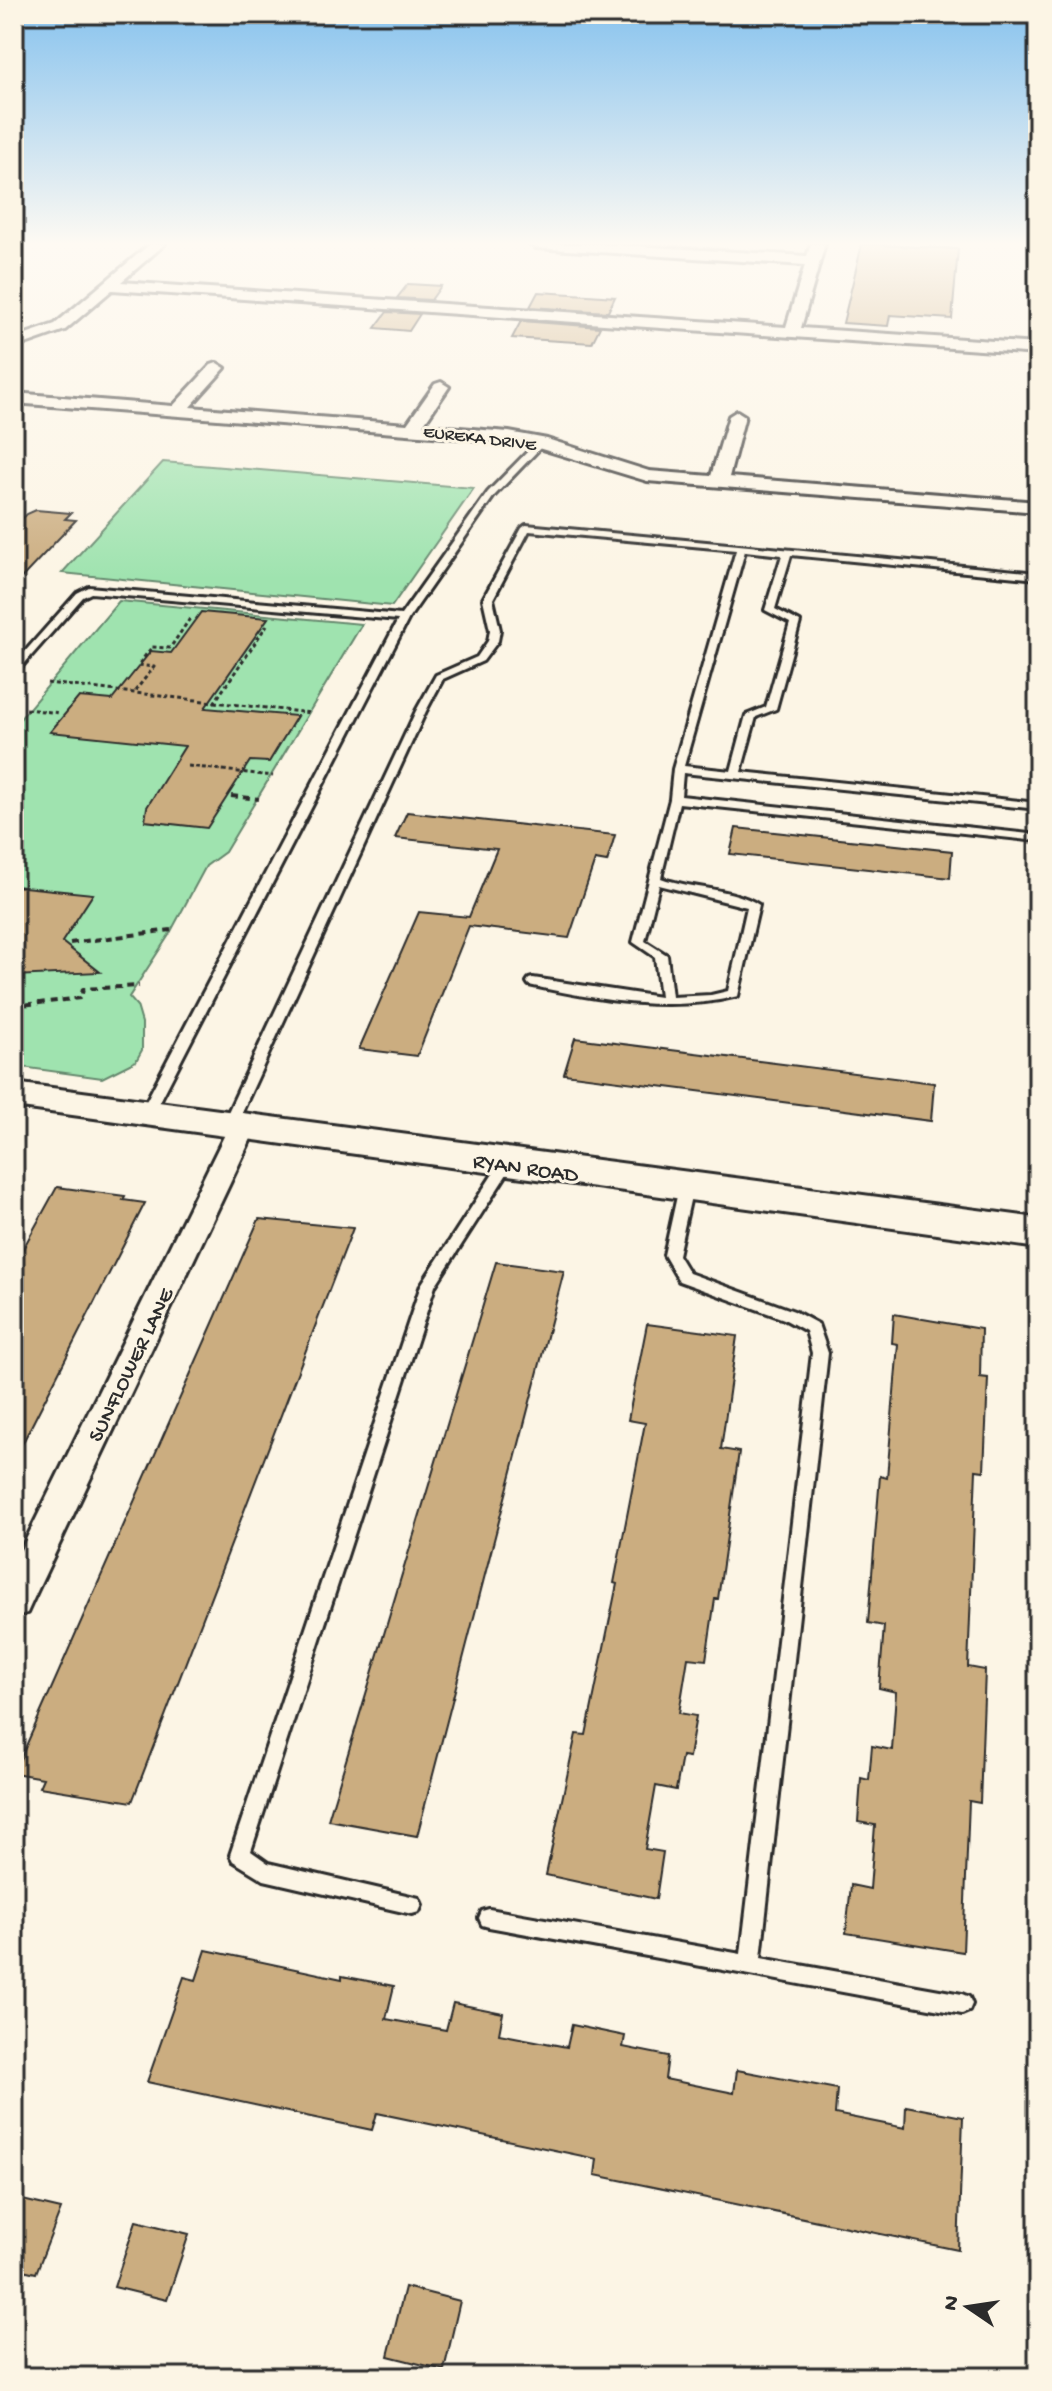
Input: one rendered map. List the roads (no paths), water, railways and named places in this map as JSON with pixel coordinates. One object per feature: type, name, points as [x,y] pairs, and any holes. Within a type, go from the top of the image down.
[{"type":"main road","name":"RYAN ROAD","points":[[14,1095],[1038,1233]]},
{"type":"street","points":[[178,410],[217,368]]},
{"type":"street","points":[[412,429],[441,387]]},
{"type":"street","name":"EUREKA DRIVE","points":[[14,398],[412,429],[541,443],[632,473],[1038,507]]},
{"type":"street","points":[[719,480],[737,416]]},
{"type":"street","name":"SUNFLOWER LANE","points":[[14,1602],[236,1126]]},
{"type":"lane","points":[[147,1113],[404,618],[491,494],[541,443]]},
{"type":"lane","points":[[236,1126],[439,677],[480,659],[493,641],[495,630],[488,599],[526,528],[1038,576]]},
{"type":"lane","points":[[666,999],[661,955],[639,942],[675,799],[678,769],[741,548]]},
{"type":"lane","points":[[735,775],[751,715],[771,709],[795,622],[770,610],[787,553]]},
{"type":"lane","points":[[14,670],[80,595],[89,590],[404,618]]},
{"type":"lane","points":[[678,769],[1038,806]]},
{"type":"lane","points":[[675,799],[1038,838]]},
{"type":"lane","points":[[533,982],[666,999],[712,1001],[734,993],[753,905],[678,890],[654,879]]},
{"type":"lane","points":[[412,1905],[264,1871],[240,1855],[428,1285],[507,1163]]},
{"type":"lane","points":[[686,1187],[671,1255],[684,1277],[789,1315],[813,1328],[820,1353],[750,1967]]},
{"type":"lane","points":[[489,1918],[962,2004]]}]
